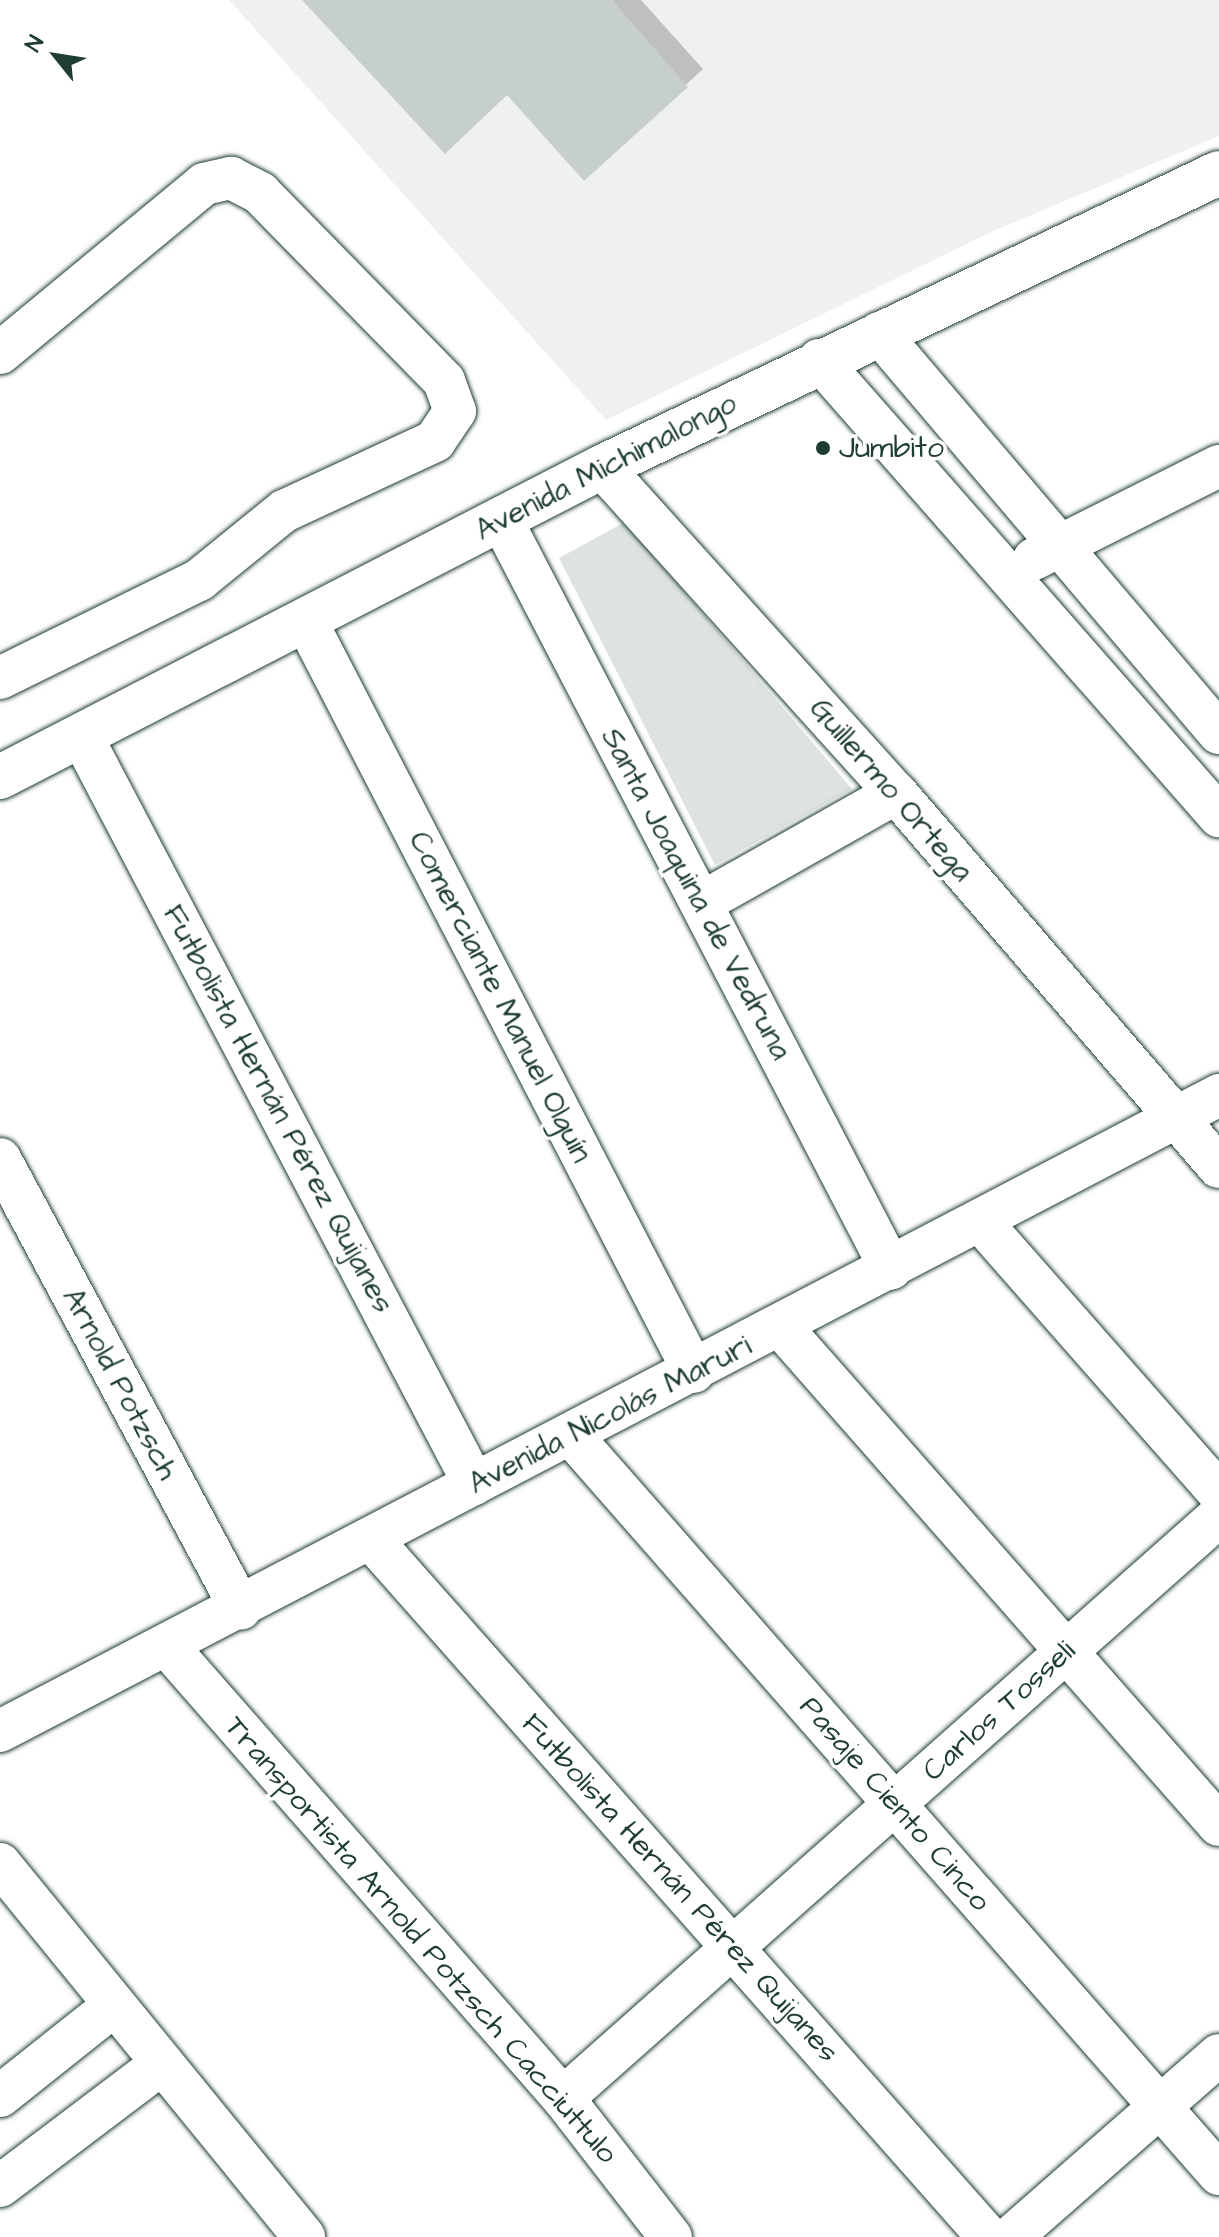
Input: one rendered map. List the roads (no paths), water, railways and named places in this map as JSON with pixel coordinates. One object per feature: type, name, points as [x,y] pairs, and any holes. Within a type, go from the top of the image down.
[{"type":"main road","name":"Avenida Michimalongo","points":[[0,777],[602,467],[819,360],[1219,173]]},
{"type":"street","points":[[0,353],[204,184],[231,178],[260,193],[444,381],[455,411],[435,441],[284,511],[199,580],[0,678]]},
{"type":"street","points":[[879,333],[1219,733]]},
{"type":"street","points":[[819,360],[1007,569],[1219,816]]},
{"type":"street","points":[[1007,569],[1061,549],[1219,466]]},
{"type":"street","name":"Guillermo Ortega","points":[[602,467],[896,793],[1219,1167]]},
{"type":"street","name":"Santa Joaquina de Vedruna","points":[[501,519],[891,1269]]},
{"type":"street","name":"Comerciante Manuel Olguín","points":[[306,621],[694,1372]]},
{"type":"street","name":"Futbolista Hernán Pérez Quijanes","points":[[81,735],[474,1484]]},
{"type":"street","points":[[701,903],[896,793]]},
{"type":"street","name":"Avenida Nicolás Maruri","points":[[0,1731],[241,1609],[1219,1095]]},
{"type":"street","name":"Arnold Potzsch","points":[[0,1159],[241,1609]]},
{"type":"street","points":[[981,1222],[1219,1493]]},
{"type":"street","points":[[781,1327],[1219,1825]]},
{"type":"street","name":"Pasaje Ciento Cinco","points":[[571,1435],[1219,2174]]},
{"type":"street","name":"Carlos Tosseli","points":[[563,2098],[1219,1516]]},
{"type":"street","name":"Futbolista Hernán Pérez Quijanes","points":[[371,1539],[988,2237]]},
{"type":"street","name":"Transportista Arnold Potzsch Cacciuttulo","points":[[167,1646],[563,2098],[671,2237]]},
{"type":"street","points":[[0,1864],[160,2065],[304,2237]]},
{"type":"street","points":[[0,2096],[113,2006]]},
{"type":"street","points":[[1011,2237],[1219,2055]]},
{"type":"street","points":[[0,2186],[160,2065]]},
{"type":"place","name":"Jumbito","points":[[823,448]]}]
